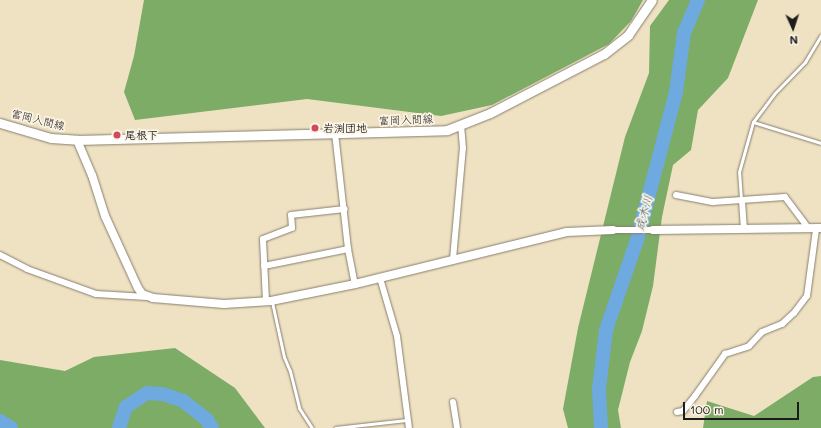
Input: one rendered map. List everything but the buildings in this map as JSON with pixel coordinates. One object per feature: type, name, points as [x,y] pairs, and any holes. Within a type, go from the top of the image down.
[{"type":"main road","name":"富岡入間線","points":[[0,123],[51,138],[77,140],[434,131],[460,126],[604,54],[628,35],[652,0]]},
{"type":"street","points":[[453,259],[463,148],[460,126]]},
{"type":"street","points":[[335,133],[345,208],[348,250],[355,284]]},
{"type":"street","points":[[77,140],[92,175],[106,216],[138,288],[142,294],[152,298]]},
{"type":"street","points":[[676,195],[713,202],[785,197],[815,228]]},
{"type":"street","points":[[742,201],[744,229]]},
{"type":"street","points":[[269,301],[264,266],[263,239],[292,228],[291,215],[345,208]]},
{"type":"street","points":[[0,255],[27,269],[96,294],[224,304],[269,301],[355,284],[567,232],[613,230],[815,228]]},
{"type":"street","points":[[677,412],[683,411],[725,354],[749,346],[762,332],[782,324],[794,313],[807,296],[815,228]]},
{"type":"street","points":[[264,266],[348,250]]},
{"type":"street","points":[[380,278],[397,336],[409,428]]},
{"type":"street","points":[[453,402],[457,428]]},
{"type":"lane","points":[[742,201],[740,172],[754,122],[774,94],[804,62],[821,35]]},
{"type":"lane","points":[[754,122],[821,143]]},
{"type":"lane","points":[[269,301],[284,357],[290,371],[299,408],[312,428]]},
{"type":"lane","points":[[334,428],[407,420]]},
{"type":"green space","points":[[144,0],[643,0],[631,21],[609,44],[492,105],[441,116],[307,99],[135,120],[124,92],[134,56]]},
{"type":"green space","points":[[669,0],[758,0],[728,78],[698,110],[691,150],[673,165],[662,217],[653,286],[642,331],[630,362],[618,410],[621,428],[568,428],[563,409],[578,328],[625,137],[649,73],[650,26]]},
{"type":"green space","points":[[175,348],[235,388],[265,428],[0,428],[0,360],[65,371],[94,357]]},
{"type":"green space","points":[[821,376],[821,428],[703,428],[707,401],[754,416],[813,377]]},
{"type":"waterway","name":"成木川","points":[[601,428],[599,389],[606,330],[637,240],[676,92],[684,33],[698,0]]},
{"type":"waterway","name":"成木川","points":[[119,428],[126,407],[147,393],[163,394],[183,401],[207,420],[212,428]]},
{"type":"waterway","name":"成木川","points":[[0,421],[11,428]]},
{"type":"place","name":"岩渕団地","points":[[315,128]]},
{"type":"place","name":"尾根下","points":[[117,135]]}]
